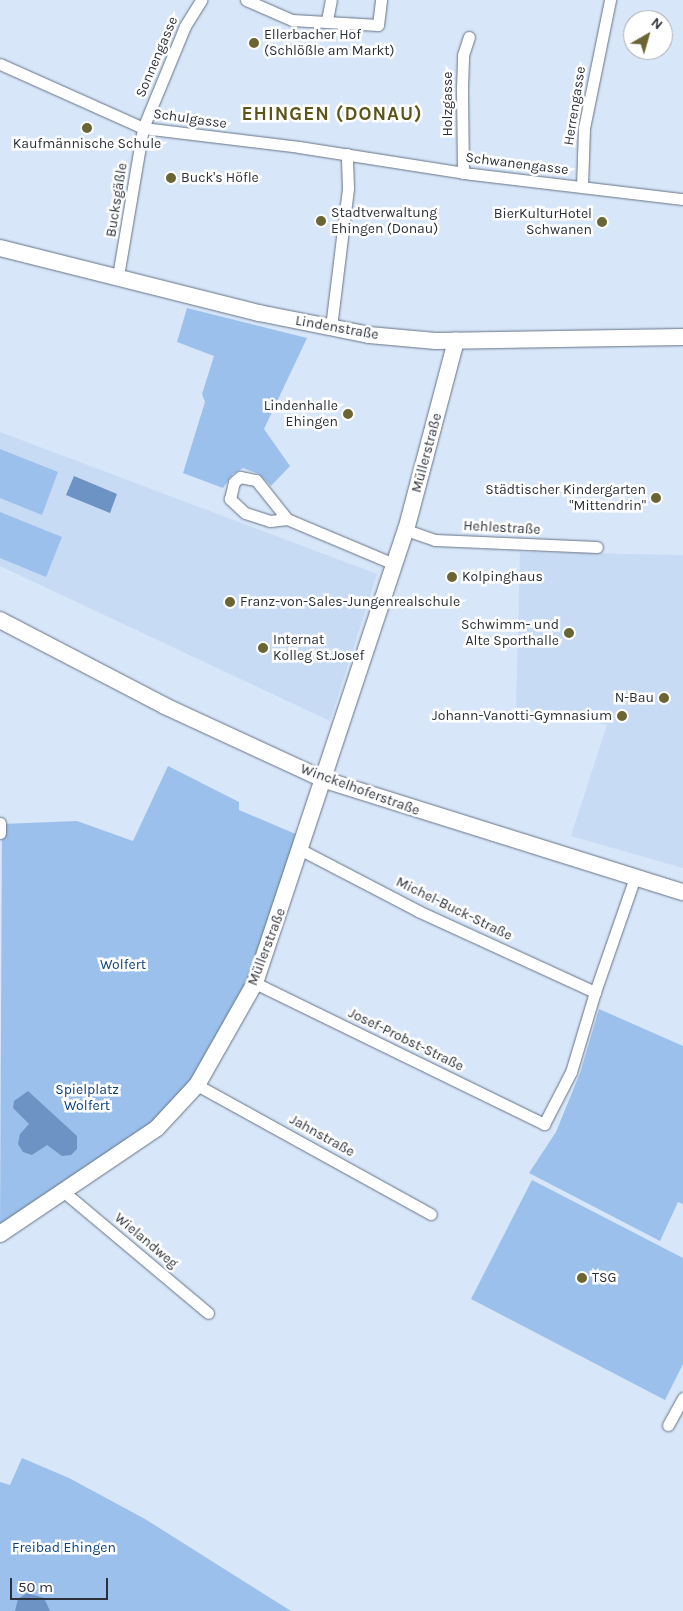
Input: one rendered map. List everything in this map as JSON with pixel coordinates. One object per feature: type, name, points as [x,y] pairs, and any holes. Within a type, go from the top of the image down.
[{"type":"street","name":"Sonnengasse","points":[[143,128],[184,26],[201,0]]},
{"type":"street","points":[[246,0],[292,20],[327,20],[378,25],[381,0]]},
{"type":"street","points":[[327,20],[331,0]]},
{"type":"street","name":"Herrengasse","points":[[582,186],[584,128],[610,0]]},
{"type":"street","name":"Holzgasse","points":[[463,172],[463,72],[469,37]]},
{"type":"street","name":"Schulgasse","points":[[0,64],[143,128],[347,154]]},
{"type":"street","name":"Bucksgäßle","points":[[118,276],[143,128]]},
{"type":"street","points":[[331,328],[348,191],[347,154]]},
{"type":"street","name":"Schwanengasse","points":[[347,154],[463,172],[683,199]]},
{"type":"street","name":"Lindenstraße","points":[[0,248],[331,328],[384,336],[456,341],[683,338]]},
{"type":"street","name":"Müllerstraße","points":[[0,1234],[157,1128],[197,1084],[255,983],[325,780],[406,530],[456,341]]},
{"type":"street","points":[[287,519],[270,521],[240,510],[230,499],[234,482],[240,477],[256,480],[287,519],[394,564]]},
{"type":"street","name":"Hehlestraße","points":[[406,530],[435,540],[597,547]]},
{"type":"street","name":"Winckelhoferstraße","points":[[0,620],[164,706],[325,780],[683,892]]},
{"type":"street","name":"Michel-Buck-Straße","points":[[301,850],[418,910],[595,992]]},
{"type":"street","points":[[595,992],[635,877]]},
{"type":"street","name":"Josef-Probst-Straße","points":[[255,983],[544,1124],[571,1072],[595,992]]},
{"type":"street","name":"Jahnstraße","points":[[197,1084],[432,1214]]},
{"type":"street","name":"Wielandweg","points":[[64,1192],[208,1314]]},
{"type":"street","points":[[668,1424],[683,1398]]},
{"type":"shaded area","name":"Internat Kolleg St.Josef","points":[[0,432],[377,574],[330,721],[0,566]]},
{"type":"shaded area","points":[[74,476],[117,494],[110,513],[66,495]]},
{"type":"shaded area","name":"Johann-Vanotti-Gymnasium","points":[[520,552],[683,555],[683,868],[571,836],[607,725],[516,707]]},
{"type":"shaded area","points":[[28,1091],[77,1136],[77,1149],[71,1155],[62,1156],[47,1145],[32,1155],[23,1152],[18,1144],[20,1134],[29,1124],[13,1108],[14,1101]]},
{"type":"shaded area","points":[[27,1593],[44,1598],[50,1611],[15,1611],[18,1599]]},
{"type":"green space","points":[[187,308],[307,338],[264,429],[290,466],[271,486],[259,474],[243,468],[233,474],[223,488],[183,473],[205,402],[202,394],[214,356],[177,342]]},
{"type":"green space","points":[[0,449],[58,472],[42,515],[0,498]]},
{"type":"green space","points":[[0,512],[62,537],[46,577],[0,558]]},
{"type":"green space","name":"Wolfert","points":[[168,766],[239,802],[239,810],[305,838],[279,917],[217,1048],[157,1128],[0,1234],[2,824],[77,821],[133,841]]},
{"type":"green space","points":[[599,1009],[683,1046],[683,1204],[678,1202],[660,1241],[529,1173],[556,1132],[580,1073]]},
{"type":"green space","name":"TSG","points":[[532,1180],[683,1258],[683,1364],[665,1400],[471,1299]]},
{"type":"green space","name":"Freibad Ehingen","points":[[22,1458],[69,1478],[145,1519],[291,1611],[0,1611],[0,1482],[10,1485]]},
{"type":"place","name":"Ellerbacher Hof (Schlößle am Markt)","points":[[254,43]]},
{"type":"place","name":"Kaufmännische Schule","points":[[87,128]]},
{"type":"place","name":"Buck's Höfle","points":[[171,178]]},
{"type":"place","name":"Stadtverwaltung Ehingen (Donau)","points":[[321,221]]},
{"type":"place","name":"BierKulturHotel Schwanen","points":[[602,222]]},
{"type":"place","name":"Lindenhalle Ehingen","points":[[348,414]]},
{"type":"place","name":"Städtischer Kindergarten \"Mittendrin\"","points":[[656,498]]},
{"type":"place","name":"Kolpinghaus","points":[[452,577]]},
{"type":"place","name":"Franz-von-Sales-Jungenrealschule","points":[[230,602]]},
{"type":"place","name":"Schwimm- und Alte Sporthalle","points":[[569,633]]},
{"type":"place","name":"Internat Kolleg St.Josef","points":[[263,648]]},
{"type":"place","name":"N-Bau","points":[[664,698]]},
{"type":"place","name":"Johann-Vanotti-Gymnasium","points":[[622,716]]},
{"type":"place","name":"TSG","points":[[582,1278]]},
{"type":"district","name":"EHINGEN (DONAU)","points":[[332,115]]},
{"type":"park label","name":"Spielplatz Wolfert","points":[[87,1098]]}]
